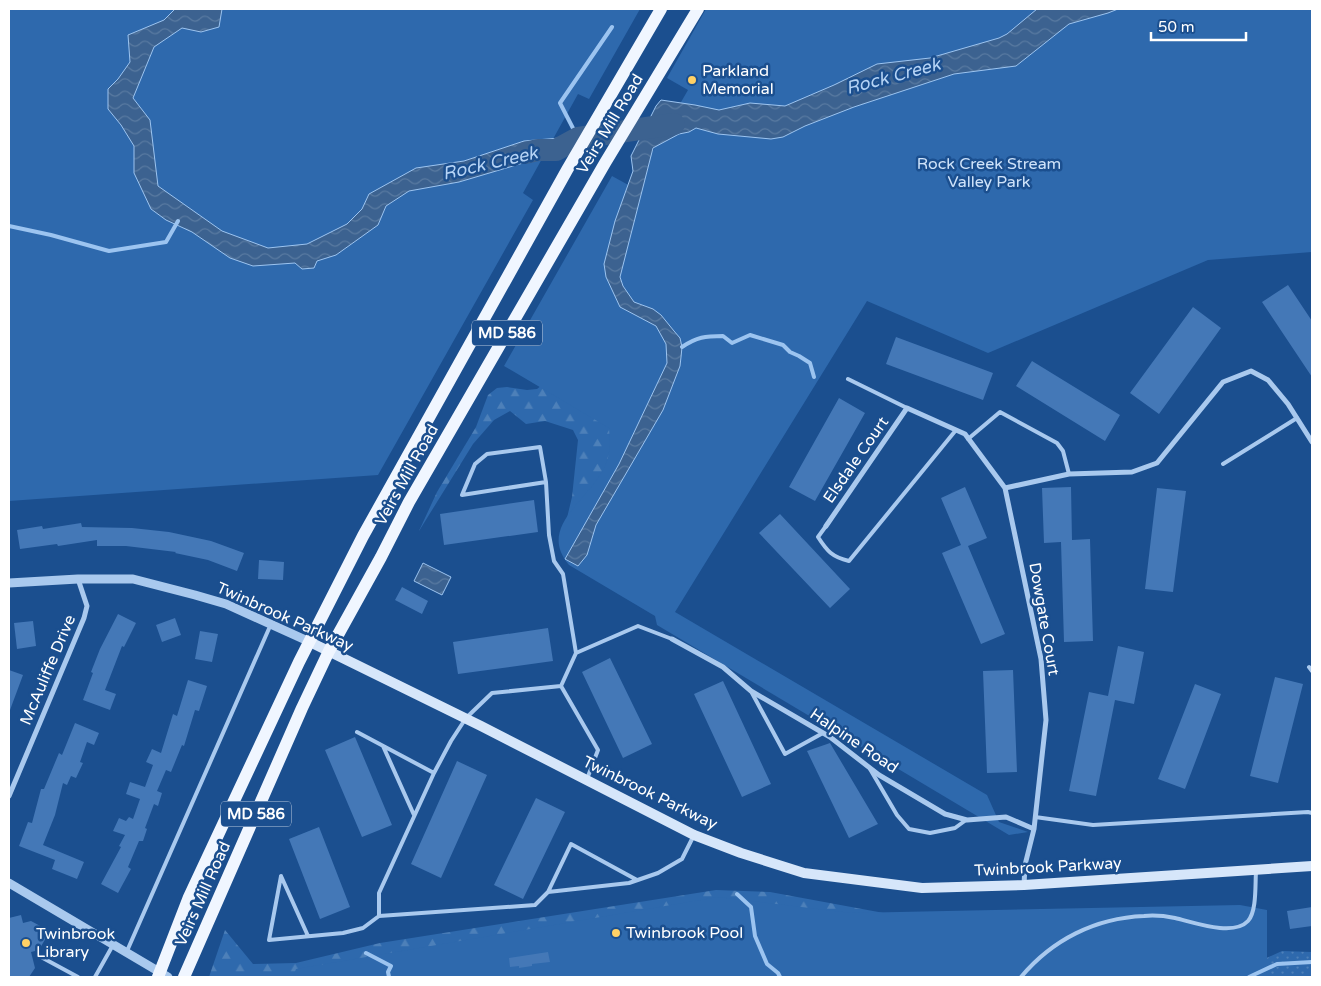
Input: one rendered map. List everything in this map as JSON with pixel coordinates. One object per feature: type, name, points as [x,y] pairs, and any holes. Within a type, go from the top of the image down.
[{"type":"main road","name":"Veirs Mill Road","points":[[162,976],[189,896],[299,662],[376,511],[567,170],[660,9]]},
{"type":"main road","name":"Veirs Mill Road","points":[[184,977],[302,708],[329,651],[409,502],[605,163],[698,9]]},
{"type":"main road","name":"Twinbrook Parkway","points":[[310,642],[466,718],[694,835],[741,853],[804,873],[922,888],[1024,885],[1312,866]]},
{"type":"street","points":[[1006,488],[1069,474],[1132,472],[1157,463],[1223,382],[1251,371],[1268,380],[1288,404],[1312,442]]},
{"type":"street","name":"Dowgate Court","points":[[908,408],[965,434],[1006,488],[1041,659],[1046,720],[1034,829],[1025,865],[1024,885]]},
{"type":"street","name":"Elsdale Court","points":[[826,526],[908,408]]},
{"type":"street","name":"Twinbrook Parkway","points":[[9,584],[78,579],[133,579],[226,604],[310,642]]},
{"type":"street","name":"McAuliffe Drive","points":[[9,796],[84,618],[87,606],[78,579]]},
{"type":"street","name":"Halpine Road","points":[[672,639],[723,667],[751,691],[830,737],[879,775],[945,814],[967,820],[1006,817],[1034,829]]},
{"type":"street","points":[[9,884],[126,952],[162,976]]},
{"type":"lane","points":[[848,379],[908,408]]},
{"type":"lane","points":[[968,439],[1000,412],[1057,443],[1063,451],[1069,474]]},
{"type":"lane","points":[[1223,464],[1297,418]]},
{"type":"lane","points":[[826,526],[818,536],[824,546],[830,554],[838,559],[849,561],[956,430]]},
{"type":"lane","points":[[546,482],[462,495],[475,464],[487,454],[540,448],[546,482],[549,535],[554,561],[563,574],[576,653],[562,686]]},
{"type":"lane","points":[[126,952],[271,624]]},
{"type":"lane","points":[[576,653],[638,626],[672,639]]},
{"type":"lane","points":[[1309,666],[1312,671]]},
{"type":"lane","points":[[379,916],[379,893],[434,773],[466,718],[492,694],[562,686]]},
{"type":"lane","points":[[562,686],[598,750],[587,779]]},
{"type":"lane","points":[[751,691],[786,754],[823,733]]},
{"type":"lane","points":[[357,732],[434,773]]},
{"type":"lane","points":[[383,746],[414,815]]},
{"type":"lane","points":[[869,767],[896,815],[909,829],[930,833],[955,828],[967,820]]},
{"type":"lane","points":[[1035,817],[1093,825],[1312,813]]},
{"type":"lane","points":[[548,892],[629,882],[658,872],[682,859],[694,835]]},
{"type":"lane","points":[[308,936],[281,876],[269,940],[343,933],[363,928],[379,916],[535,905],[548,892],[571,844],[637,880]]},
{"type":"lane","points":[[1021,977],[1047,951],[1072,934],[1122,918],[1154,916],[1215,927],[1238,927],[1248,921],[1252,914],[1256,870]]},
{"type":"lane","points":[[95,977],[113,945]]},
{"type":"lane","points":[[41,957],[78,977]]},
{"type":"green space","points":[[9,9],[640,9],[589,99],[578,94],[523,193],[533,200],[378,475],[9,501]]},
{"type":"green space","name":"Rock Creek Stream Valley Park","points":[[706,9],[1312,9],[1312,252],[1208,260],[988,353],[867,301],[675,612],[987,795],[999,822],[1028,832],[1009,835],[657,625],[655,616],[569,565],[560,551],[559,538],[562,525],[569,513],[598,478],[607,461],[610,447],[609,428],[504,366],[612,176],[632,187],[688,90],[667,78]]},
{"type":"green space","points":[[576,300],[619,464],[567,518],[572,497],[578,440],[573,430],[545,421],[526,424],[510,411],[494,420],[473,444],[419,531],[437,492],[476,427],[488,395],[497,388],[537,389],[546,382]]},
{"type":"green space","points":[[716,890],[770,892],[900,916],[643,977],[209,977],[225,930],[253,964],[296,963],[380,943]]},
{"type":"green space","points":[[718,897],[851,913],[1240,905],[1267,910],[1267,977],[293,977],[296,969]]},
{"type":"green space","points":[[1282,951],[1312,952],[1312,977],[1224,977]]},
{"type":"water","points":[[175,9],[222,9],[219,27],[201,32],[182,28],[154,47],[133,98],[150,120],[158,186],[222,231],[268,248],[307,244],[347,224],[362,209],[369,194],[416,168],[464,161],[524,141],[560,138],[553,159],[530,161],[459,182],[409,191],[386,206],[378,225],[336,255],[317,261],[314,268],[302,269],[295,263],[253,266],[230,258],[192,232],[166,220],[151,209],[134,173],[134,146],[108,109],[108,89],[130,62],[128,35],[164,20]]},
{"type":"water","points":[[1037,9],[1118,9],[1069,24],[1016,66],[954,74],[854,107],[805,126],[783,137],[771,139],[718,134],[696,128],[679,134],[653,148],[620,277],[623,286],[634,302],[653,309],[661,315],[680,338],[682,347],[680,366],[663,410],[596,525],[587,555],[578,566],[565,559],[619,464],[667,363],[666,344],[656,326],[620,307],[606,277],[604,264],[615,221],[633,171],[631,156],[656,106],[661,100],[719,110],[750,103],[785,106],[877,64],[930,58],[999,38],[1007,34]]},
{"type":"water","points":[[423,563],[451,577],[442,595],[414,581]]},
{"type":"building","points":[[1288,285],[1312,321],[1312,377],[1262,302]]},
{"type":"building","points":[[1193,307],[1221,328],[1159,414],[1130,393]]},
{"type":"building","points":[[896,337],[993,373],[983,400],[886,364]]},
{"type":"building","points":[[1032,361],[1120,415],[1105,441],[1016,386]]},
{"type":"building","points":[[839,398],[865,413],[815,501],[789,487]]},
{"type":"building","points":[[965,487],[987,538],[968,546],[1005,634],[981,644],[942,553],[961,545],[941,498]]},
{"type":"building","points":[[1071,487],[1072,540],[1090,539],[1093,641],[1064,642],[1061,542],[1044,543],[1042,488]]},
{"type":"building","points":[[1157,488],[1186,491],[1173,592],[1145,589]]},
{"type":"building","points":[[534,500],[538,532],[444,545],[440,514]]},
{"type":"building","points":[[780,514],[850,589],[830,608],[759,533]]},
{"type":"building","points":[[81,523],[82,527],[132,528],[169,532],[211,541],[244,553],[237,571],[208,560],[176,552],[126,546],[97,546],[97,540],[20,549],[17,530],[42,526],[43,529]]},
{"type":"building","points":[[259,560],[284,562],[283,580],[258,579]]},
{"type":"building","points":[[402,587],[428,601],[422,614],[395,600]]},
{"type":"building","points":[[118,614],[136,623],[124,647],[122,646],[105,690],[116,694],[110,710],[83,700],[100,649]]},
{"type":"building","points":[[175,618],[181,635],[162,642],[156,625]]},
{"type":"building","points":[[33,621],[36,646],[17,649],[14,623]]},
{"type":"building","points":[[548,628],[553,661],[458,674],[453,642]]},
{"type":"building","points":[[200,631],[218,634],[212,662],[195,659]]},
{"type":"building","points":[[1118,646],[1144,652],[1134,704],[1115,700],[1096,796],[1069,791],[1089,692],[1108,696]]},
{"type":"building","points":[[610,658],[652,744],[623,758],[582,672]]},
{"type":"building","points":[[9,670],[23,675],[10,710],[9,710]]},
{"type":"building","points":[[1013,670],[1017,772],[987,773],[983,671]]},
{"type":"building","points":[[1275,677],[1303,684],[1278,783],[1250,776]]},
{"type":"building","points":[[188,680],[207,686],[199,711],[195,710],[184,746],[182,745],[171,772],[166,770],[157,791],[162,793],[158,806],[154,804],[145,828],[147,829],[143,841],[139,841],[128,867],[131,869],[118,893],[101,884],[121,847],[119,846],[125,835],[113,831],[119,818],[126,821],[129,817],[133,819],[140,799],[126,794],[130,782],[145,787],[153,765],[146,762],[152,749],[161,753],[173,714],[177,716]]},
{"type":"building","points":[[723,681],[771,784],[742,797],[694,694]]},
{"type":"building","points":[[1195,684],[1221,694],[1185,789],[1158,779]]},
{"type":"building","points":[[75,723],[99,733],[94,745],[87,742],[80,762],[83,763],[76,778],[71,776],[67,785],[63,783],[55,815],[43,845],[84,862],[77,879],[52,869],[55,860],[19,846],[28,822],[32,823],[41,789],[44,789],[59,753],[62,755]]},
{"type":"building","points":[[355,737],[392,825],[362,837],[325,750]]},
{"type":"building","points":[[830,743],[878,824],[849,838],[807,751]]},
{"type":"building","points":[[457,761],[487,775],[441,878],[411,864]]},
{"type":"building","points":[[536,798],[565,812],[523,899],[494,885]]},
{"type":"building","points":[[319,827],[350,907],[320,919],[289,839]]},
{"type":"building","points":[[1312,907],[1312,926],[1290,929],[1287,911]]},
{"type":"building","name":"Twinbrook Library","points":[[21,915],[23,923],[31,921],[44,928],[41,934],[47,936],[39,950],[31,952],[35,968],[29,977],[9,977],[9,918]]},
{"type":"building","points":[[548,952],[550,962],[519,968],[519,966],[510,967],[509,958]]},
{"type":"waterway","points":[[578,138],[560,103],[612,27]]},
{"type":"waterway","name":"Rock Creek","points":[[525,153],[538,150],[556,150],[578,138],[674,124]]},
{"type":"waterway","points":[[9,226],[109,251],[166,242],[178,221]]},
{"type":"waterway","points":[[682,347],[692,341],[706,337],[723,336],[732,343],[750,335],[783,345],[790,352],[810,363],[814,377]]},
{"type":"waterway","points":[[737,894],[751,907],[755,936],[767,964],[780,977]]},
{"type":"waterway","points":[[366,953],[391,966],[388,972],[389,977]]},
{"type":"waterway","points":[[1249,977],[1277,964],[1312,962]]},
{"type":"place","name":"Parkland Memorial","points":[[692,80]]},
{"type":"place","name":"Twinbrook Pool","points":[[616,933]]},
{"type":"place","name":"Twinbrook Library","points":[[26,943]]}]
